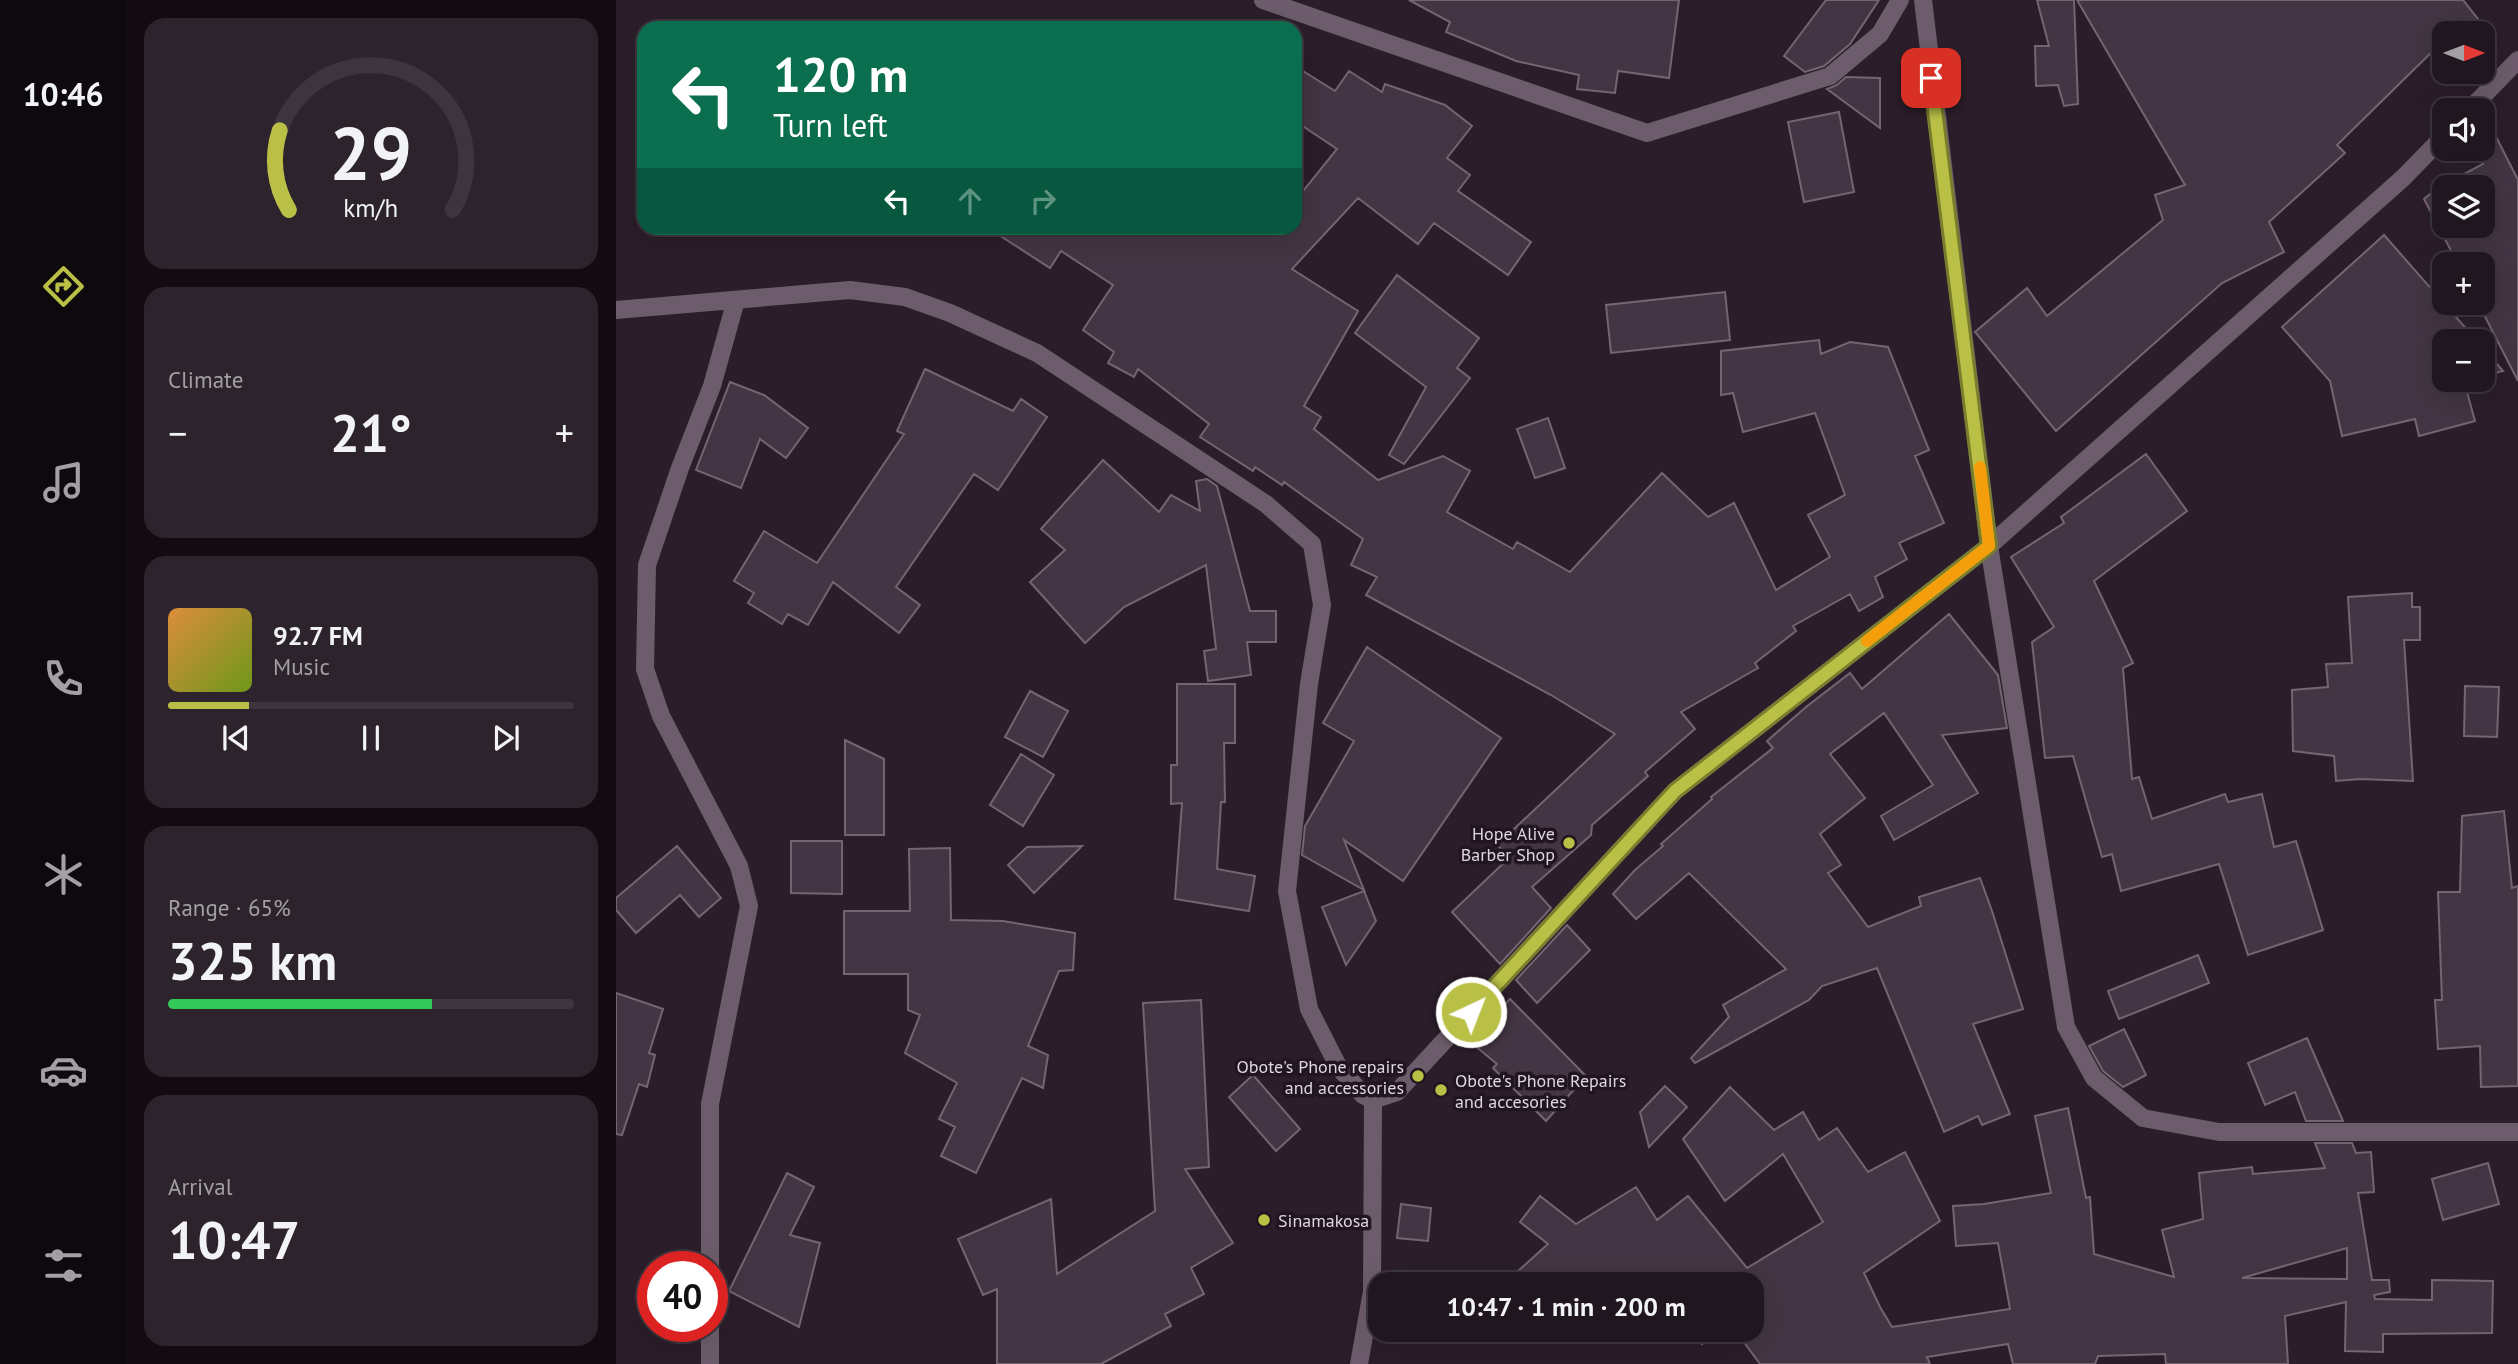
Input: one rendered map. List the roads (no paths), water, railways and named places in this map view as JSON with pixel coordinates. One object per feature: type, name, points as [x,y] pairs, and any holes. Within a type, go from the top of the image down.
[{"type":"street","points":[[1263,0],[1647,133],[1830,76],[1880,34],[1900,0]]},
{"type":"street","points":[[1923,0],[1989,546],[2066,1027],[2094,1078],[2143,1118],[2219,1132],[2518,1132]]},
{"type":"street","points":[[2481,98],[2518,60]]},
{"type":"street","points":[[616,310],[850,290],[905,297],[950,313],[1037,353],[1266,504],[1312,544],[1322,605],[1309,684],[1287,891],[1309,1009],[1338,1066],[1363,1095],[1373,1100],[1397,1092],[1675,791],[1989,546],[2403,178],[2432,148]]},
{"type":"street","points":[[710,1251],[710,1104],[749,906],[739,866],[661,716],[645,669],[647,565],[712,386],[736,300]]},
{"type":"street","points":[[1359,1364],[1372,1291],[1373,1100]]},
{"type":"street","points":[[710,1342],[710,1364]]},
{"type":"place","name":"Hope Alive Barber Shop","points":[[1569,843]]},
{"type":"place","name":"Obote's Phone repairs and accessories","points":[[1418,1076]]},
{"type":"place","name":"Obote's Phone Repairs and accesories","points":[[1441,1090]]},
{"type":"place","name":"Sinamakosa","points":[[1264,1220]]}]
